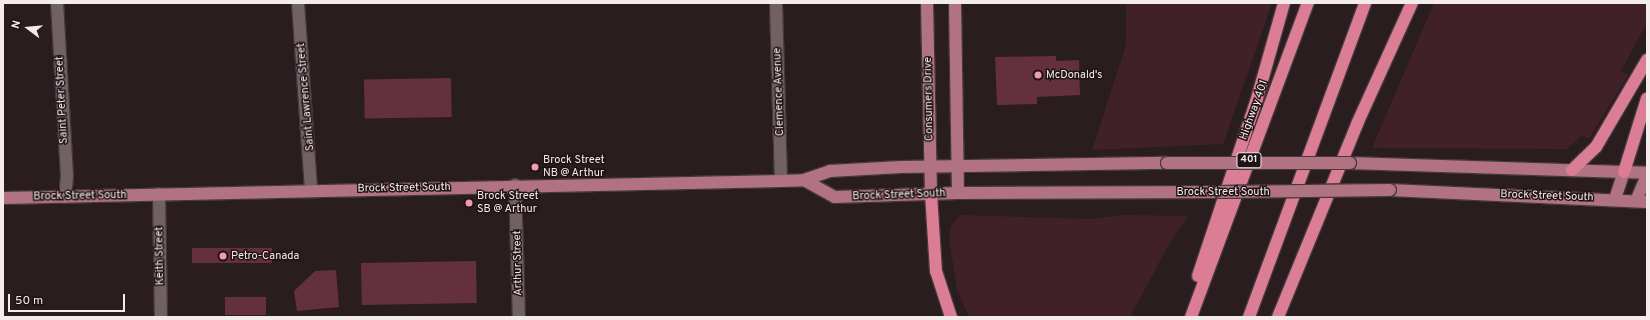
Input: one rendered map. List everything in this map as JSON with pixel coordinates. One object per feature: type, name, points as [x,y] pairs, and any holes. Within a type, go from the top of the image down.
[{"type":"highway","points":[[1184,317],[1256,102],[1284,3]]},
{"type":"highway","name":"Highway 401","points":[[1191,317],[1308,3]]},
{"type":"highway","points":[[1249,317],[1365,3]]},
{"type":"highway","points":[[1278,317],[1357,124],[1412,3]]},
{"type":"highway","points":[[1572,170],[1596,147],[1647,60]]},
{"type":"highway","points":[[1624,172],[1647,98]]},
{"type":"highway","points":[[931,194],[936,271],[951,317]]},
{"type":"main road","name":"Consumers Drive","points":[[927,3],[931,194]]},
{"type":"main road","points":[[955,3],[958,193]]},
{"type":"main road","name":"Brock Street South","points":[[3,198],[64,198],[159,194],[515,185],[781,181],[804,180],[830,171],[930,166],[1167,163],[1350,163],[1572,170]]},
{"type":"main road","points":[[1572,170],[1647,174],[1642,201]]},
{"type":"main road","points":[[1615,199],[1624,172]]},
{"type":"main road","name":"Brock Street South","points":[[804,180],[835,197],[958,193],[1390,190],[1642,201]]},
{"type":"street","name":"Saint Peter Street","points":[[57,3],[67,176],[64,198]]},
{"type":"street","name":"Saint Lawrence Street","points":[[298,3],[312,190]]},
{"type":"street","name":"Clemence Avenue","points":[[776,3],[781,181]]},
{"type":"street","name":"Arthur Street","points":[[515,185],[519,317]]},
{"type":"street","name":"Keith Street","points":[[159,194],[161,317]]},
{"type":"shaded area","points":[[1126,3],[1272,3],[1223,144],[1092,150],[1126,45]]},
{"type":"shaded area","points":[[1434,3],[1647,3],[1647,22],[1621,71],[1628,75],[1589,139],[1582,135],[1567,149],[1372,148]]},
{"type":"shaded area","points":[[960,215],[1091,219],[1125,215],[1188,216],[1168,246],[1130,317],[969,317],[957,289],[949,239],[951,226]]},
{"type":"building","name":"McDonald's","points":[[1056,56],[1056,61],[1079,60],[1080,95],[1037,97],[1037,104],[997,105],[995,57]]},
{"type":"building","points":[[451,78],[452,117],[365,119],[364,80]]},
{"type":"building","points":[[192,248],[272,248],[272,263],[192,263]]},
{"type":"building","points":[[476,261],[477,303],[362,305],[361,263]]},
{"type":"building","points":[[336,270],[339,307],[297,311],[294,291],[315,271]]},
{"type":"building","points":[[225,297],[266,297],[266,315],[225,315]]},
{"type":"place","name":"McDonald's","points":[[1038,75]]},
{"type":"place","name":"Brock Street NB @ Arthur","points":[[535,167]]},
{"type":"place","name":"Brock Street SB @ Arthur","points":[[469,203]]},
{"type":"place","name":"Petro-Canada","points":[[223,256]]}]
